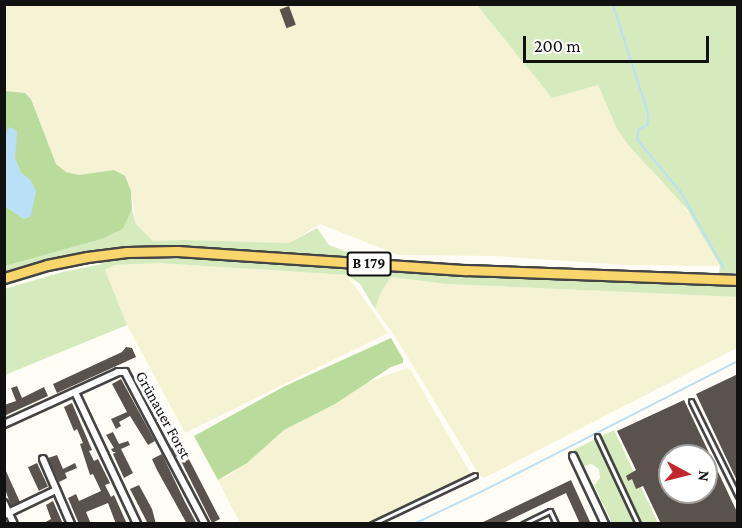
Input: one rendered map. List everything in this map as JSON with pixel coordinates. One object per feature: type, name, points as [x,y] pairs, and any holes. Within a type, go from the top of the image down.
[{"type":"main road","name":"B 179","points":[[4,278],[46,265],[87,257],[127,252],[177,251],[466,270],[738,280]]},
{"type":"street","name":"Grünauer Forst","points":[[4,424],[118,372],[125,372],[205,524]]},
{"type":"street","points":[[75,392],[137,524]]},
{"type":"street","points":[[573,456],[605,524]]},
{"type":"street","points":[[43,459],[71,524]]},
{"type":"street","points":[[7,514],[56,490]]},
{"type":"street","points":[[4,503],[7,514],[14,524]]},
{"type":"lane","points":[[691,401],[738,495]]},
{"type":"lane","points":[[597,436],[638,524]]},
{"type":"lane","points":[[372,524],[475,475]]},
{"type":"lane","points":[[524,524],[550,511],[556,524]]},
{"type":"shaded area","points":[[5,5],[477,5],[552,98],[598,85],[617,129],[659,180],[677,196],[701,231],[719,266],[625,265],[494,256],[398,255],[320,224],[289,243],[153,241],[136,224],[131,191],[114,170],[79,175],[66,172],[55,164],[31,98],[25,93],[5,91]]},
{"type":"shaded area","points":[[157,263],[347,275],[388,333],[185,433],[127,325],[105,270],[115,265]]},
{"type":"shaded area","points":[[391,277],[446,284],[737,297],[737,348],[484,478],[480,476],[394,335],[375,309],[381,292]]},
{"type":"shaded area","points":[[407,368],[411,371],[471,474],[370,524],[240,523],[218,480],[230,475],[284,430],[335,404],[363,384]]},
{"type":"green space","points":[[477,5],[737,5],[737,275],[520,269],[133,249],[5,276],[5,266],[102,239],[123,229],[132,209],[136,224],[153,241],[289,243],[317,228],[329,245],[361,257],[520,267],[719,273],[720,266],[687,209],[629,146],[617,129],[598,85],[552,98]]},
{"type":"green space","points":[[5,91],[25,93],[31,99],[56,164],[66,172],[79,175],[114,170],[125,176],[131,191],[132,209],[123,229],[102,239],[5,266],[5,206],[24,219],[31,215],[31,181],[21,173],[15,159],[15,139],[5,132]]},
{"type":"green space","points":[[157,256],[222,258],[450,274],[737,285],[738,297],[446,284],[391,277],[381,292],[375,309],[360,284],[347,275],[158,263],[115,265],[105,270],[127,325],[5,375],[4,289],[63,272],[102,264],[101,260]]},
{"type":"green space","points":[[391,338],[403,363],[391,367],[335,404],[284,430],[247,463],[218,480],[194,436],[285,386]]},
{"type":"green space","points":[[614,430],[658,523],[612,523],[594,485],[600,478],[599,469],[592,464],[581,467],[573,450]]},
{"type":"water","points":[[9,127],[17,131],[15,159],[21,173],[31,181],[36,191],[31,216],[24,219],[5,206],[4,138]]},
{"type":"building","points":[[289,6],[296,25],[286,28],[280,9]]},
{"type":"building","points":[[126,347],[132,348],[136,357],[57,393],[53,384],[122,352]]},
{"type":"building","points":[[738,374],[738,483],[696,394]]},
{"type":"building","points":[[121,379],[155,441],[148,445],[130,416],[119,422],[121,426],[116,429],[111,419],[127,412],[112,384]]},
{"type":"building","points":[[149,384],[164,412],[156,416],[141,388]]},
{"type":"building","points":[[17,386],[22,398],[44,387],[48,396],[4,416],[4,405],[16,401],[11,388]]},
{"type":"building","points":[[684,400],[705,444],[658,444],[658,504],[718,504],[718,472],[738,514],[738,524],[661,524],[643,486],[636,489],[632,479],[628,481],[626,476],[636,470],[617,431]]},
{"type":"building","points":[[72,403],[92,450],[89,451],[94,461],[98,459],[110,483],[105,485],[111,497],[114,495],[127,524],[116,524],[108,503],[86,512],[91,524],[79,524],[68,498],[76,494],[79,501],[101,491],[93,474],[90,475],[80,444],[83,443],[77,429],[74,431],[64,407]]},
{"type":"building","points":[[113,432],[119,444],[128,441],[130,445],[121,449],[133,473],[124,478],[113,454],[116,452],[111,449],[114,448],[106,435]]},
{"type":"building","points":[[180,442],[220,519],[212,523],[178,455],[176,457],[171,448]]},
{"type":"building","points":[[162,454],[197,524],[187,524],[157,470],[152,459]]},
{"type":"building","points":[[57,455],[63,469],[75,463],[77,468],[65,473],[67,478],[59,482],[48,458]]},
{"type":"building","points":[[37,463],[48,487],[39,491],[28,467]]},
{"type":"building","points":[[4,467],[20,502],[11,506],[4,486]]},
{"type":"building","points":[[571,480],[591,524],[580,524],[566,493],[501,524],[479,524]]},
{"type":"building","points":[[139,485],[152,509],[156,524],[148,524],[130,489]]},
{"type":"building","points":[[53,501],[63,524],[42,524],[51,519],[46,505]]},
{"type":"waterway","points":[[613,4],[649,115],[648,125],[639,130],[638,140],[681,192],[724,268]]},
{"type":"waterway","points":[[414,524],[738,361]]}]
